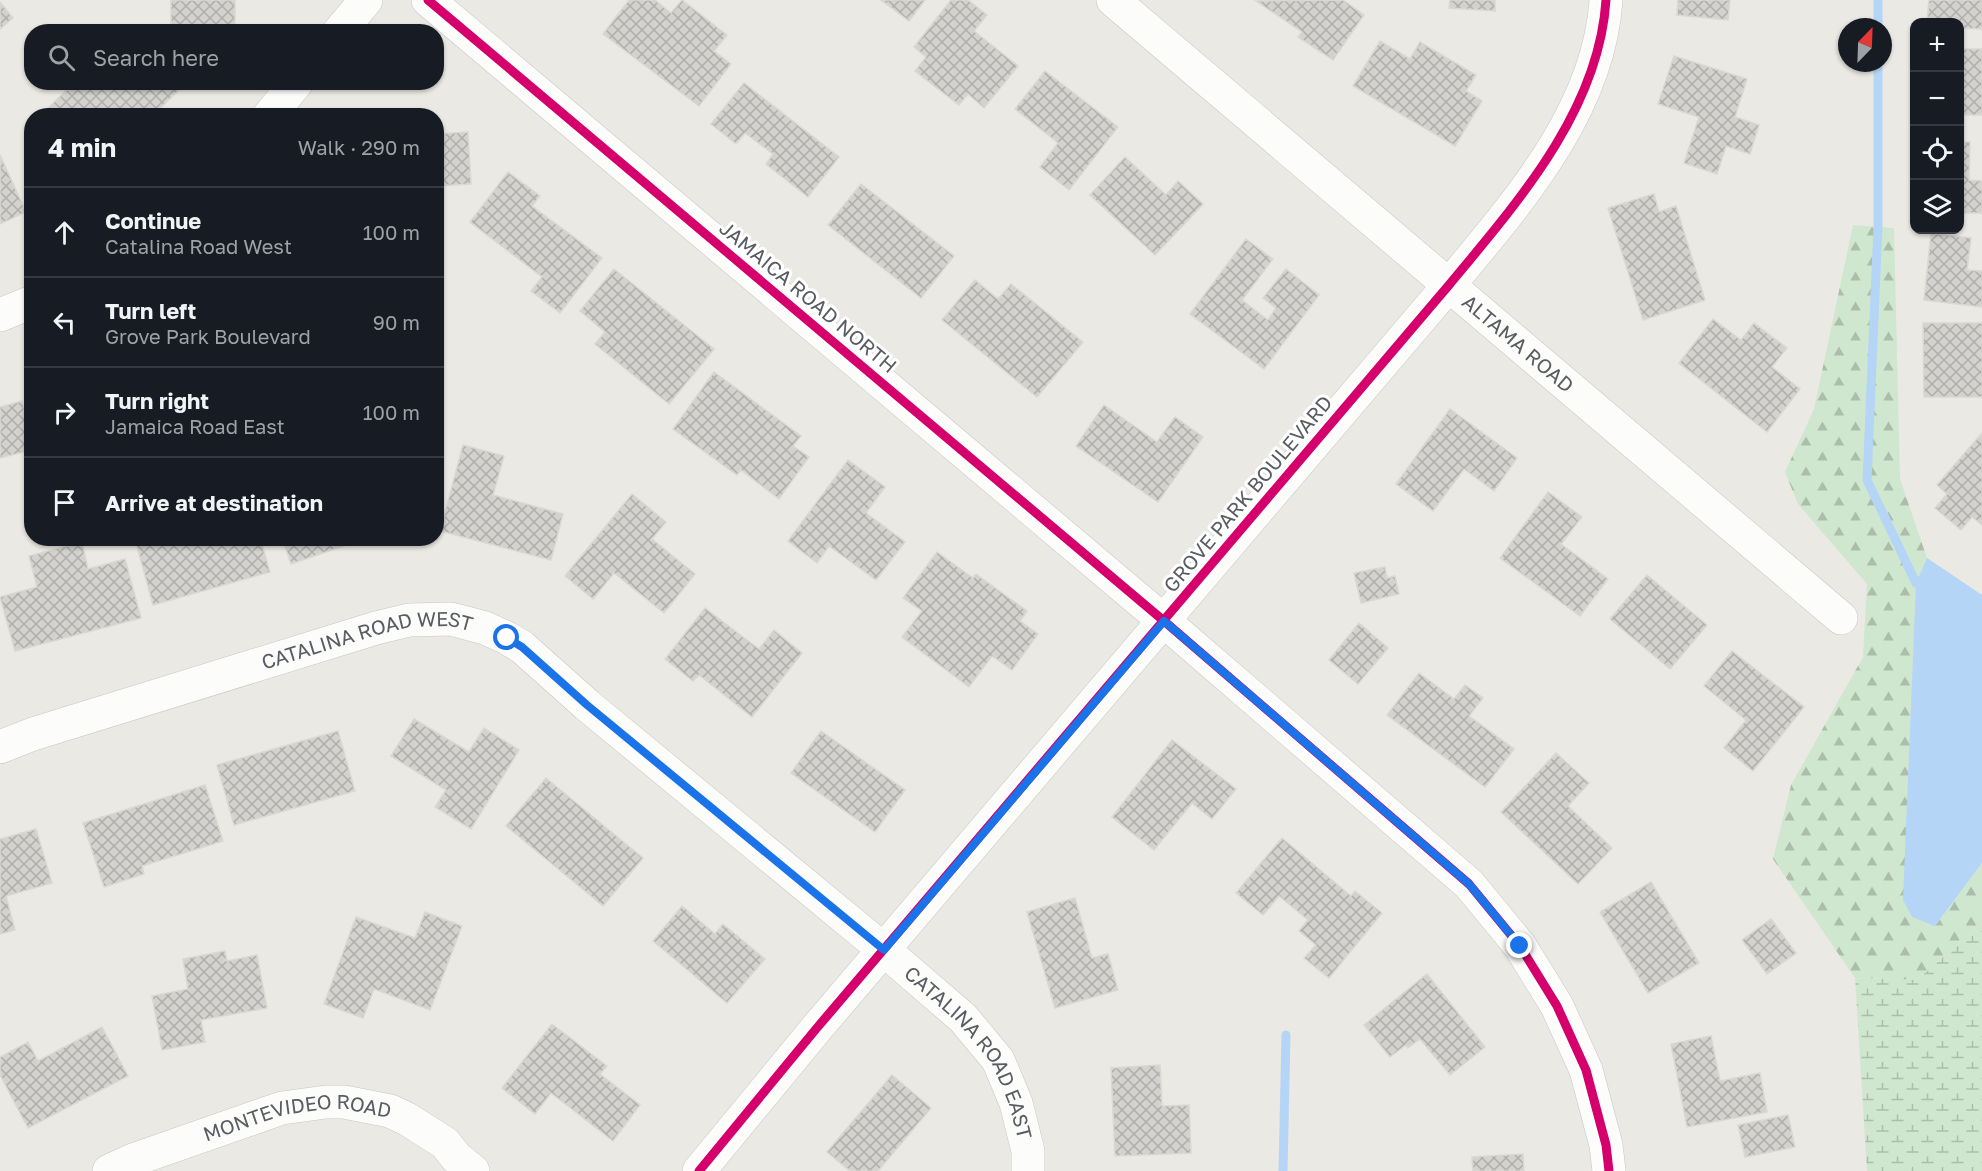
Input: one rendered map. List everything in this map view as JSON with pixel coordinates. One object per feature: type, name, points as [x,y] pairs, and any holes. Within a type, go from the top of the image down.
[{"type":"street","points":[[346,24],[366,0]]},
{"type":"street","name":"JAMAICA ROAD NORTH","points":[[428,0],[1164,621],[1469,884],[1520,946],[1557,1006],[1586,1070],[1606,1145],[1609,1171]]},
{"type":"street","name":"ALTAMA ROAD","points":[[1113,0],[1841,618]]},
{"type":"street","name":"GROVE PARK BOULEVARD","points":[[699,1171],[1507,214],[1553,149],[1588,82],[1605,17],[1606,0]]},
{"type":"street","points":[[276,108],[290,90]]},
{"type":"street","points":[[0,315],[24,305]]},
{"type":"street","name":"CATALINA ROAD WEST","points":[[0,747],[45,730],[376,628],[409,620],[451,620],[485,628],[522,647],[587,705],[884,950]]},
{"type":"street","name":"CATALINA ROAD EAST","points":[[884,950],[963,1018],[998,1060],[1016,1103],[1028,1151],[1029,1171]]},
{"type":"street","name":"MONTEVIDEO ROAD","points":[[109,1171],[132,1160],[282,1108],[344,1102],[390,1111],[408,1119],[445,1143],[456,1157],[473,1171]]},
{"type":"green space","points":[[1853,225],[1894,228],[1900,479],[1927,558],[1916,583],[1935,926],[1982,863],[1982,923],[1917,980],[1855,978],[1773,859],[1791,785],[1863,657],[1867,584],[1798,504],[1785,472],[1814,409]]},
{"type":"green space","points":[[1982,923],[1982,1171],[1867,1171],[1855,978],[1917,980]]},
{"type":"water","points":[[1927,558],[1982,595],[1982,863],[1935,926],[1912,917],[1903,900],[1916,583]]},
{"type":"building","points":[[171,0],[235,0],[235,24],[171,24]]},
{"type":"building","points":[[629,0],[655,0],[671,13],[682,0],[727,35],[714,51],[731,64],[699,106],[603,34]]},
{"type":"building","points":[[881,0],[925,0],[909,21]]},
{"type":"building","points":[[951,0],[968,0],[987,15],[974,31],[1018,66],[984,108],[968,94],[959,105],[915,71],[926,57],[914,47]]},
{"type":"building","points":[[1343,0],[1364,15],[1333,60],[1298,37],[1302,32],[1256,1]]},
{"type":"building","points":[[1450,0],[1495,0],[1495,11],[1449,8]]},
{"type":"building","points":[[1678,0],[1730,0],[1728,20],[1677,15]]},
{"type":"building","points":[[1929,0],[1982,0],[1982,29],[1964,28],[1964,18],[1927,18]]},
{"type":"building","points":[[0,2],[13,18],[0,29]]},
{"type":"building","points":[[1380,41],[1410,59],[1420,42],[1476,75],[1466,91],[1482,101],[1455,146],[1353,86]]},
{"type":"building","points":[[1964,49],[1982,49],[1982,115],[1964,115]]},
{"type":"building","points":[[1674,56],[1747,79],[1735,117],[1759,125],[1750,154],[1726,146],[1717,174],[1684,163],[1699,117],[1658,104]]},
{"type":"building","points":[[1045,71],[1118,127],[1069,190],[1040,167],[1058,143],[1015,109]]},
{"type":"building","points":[[744,83],[839,157],[808,197],[766,164],[773,154],[745,133],[736,144],[711,124]]},
{"type":"building","points":[[67,90],[179,90],[160,108],[48,108]]},
{"type":"building","points":[[468,132],[471,184],[444,186],[444,134]]},
{"type":"building","points":[[1964,142],[1970,142],[1969,180],[1982,181],[1982,213],[1964,213]]},
{"type":"building","points":[[0,155],[24,208],[24,213],[0,224]]},
{"type":"building","points":[[1125,157],[1166,195],[1178,181],[1203,204],[1155,255],[1090,195]]},
{"type":"building","points":[[508,172],[540,196],[532,206],[602,258],[560,313],[531,291],[542,277],[470,222]]},
{"type":"building","points":[[861,184],[954,256],[921,298],[828,225]]},
{"type":"building","points":[[1654,194],[1659,212],[1676,206],[1705,300],[1643,320],[1608,208]]},
{"type":"building","points":[[1931,234],[1971,238],[1967,270],[1982,271],[1982,307],[1924,300]]},
{"type":"building","points":[[1246,239],[1273,259],[1242,300],[1268,320],[1276,308],[1263,298],[1286,269],[1319,295],[1264,369],[1190,314]]},
{"type":"building","points":[[614,269],[714,349],[669,404],[595,344],[605,332],[580,311]]},
{"type":"building","points":[[975,280],[998,299],[1011,284],[1083,342],[1037,397],[942,320]]},
{"type":"building","points":[[1713,319],[1741,340],[1754,323],[1787,348],[1772,367],[1800,389],[1767,432],[1679,363]]},
{"type":"building","points":[[1923,323],[1982,323],[1982,397],[1924,397]]},
{"type":"building","points":[[714,372],[801,436],[793,446],[809,457],[779,499],[741,470],[737,475],[673,429]]},
{"type":"building","points":[[22,401],[24,452],[0,458],[0,407]]},
{"type":"building","points":[[1104,405],[1157,442],[1175,417],[1203,437],[1158,502],[1076,446]]},
{"type":"building","points":[[1450,409],[1517,458],[1494,491],[1464,469],[1433,511],[1396,484]]},
{"type":"building","points":[[1982,433],[1982,525],[1972,517],[1961,530],[1935,508],[1947,494],[1937,485]]},
{"type":"building","points":[[463,445],[504,456],[493,495],[563,514],[551,560],[444,532],[444,516]]},
{"type":"building","points":[[848,460],[885,487],[866,513],[905,542],[876,580],[829,546],[817,563],[788,541]]},
{"type":"building","points":[[1548,492],[1582,517],[1561,544],[1608,579],[1580,616],[1500,558]]},
{"type":"building","points":[[632,494],[666,522],[652,539],[695,574],[664,613],[614,573],[593,599],[565,576]]},
{"type":"building","points":[[67,546],[83,546],[88,569],[125,559],[141,618],[15,651],[0,597],[37,587],[29,556]]},
{"type":"building","points":[[137,546],[262,546],[270,572],[153,605]]},
{"type":"building","points":[[285,546],[344,546],[291,564]]},
{"type":"building","points":[[937,552],[973,578],[976,574],[1027,611],[1020,621],[1038,634],[1012,670],[992,656],[969,687],[902,637],[922,611],[903,598]]},
{"type":"building","points":[[1385,567],[1387,578],[1395,576],[1399,594],[1361,603],[1354,573]]},
{"type":"building","points":[[1647,575],[1707,625],[1670,669],[1610,619]]},
{"type":"building","points":[[705,608],[759,649],[774,630],[802,653],[752,717],[699,675],[693,681],[665,659]]},
{"type":"building","points":[[1359,623],[1388,648],[1358,684],[1329,660]]},
{"type":"building","points":[[1732,651],[1804,707],[1753,771],[1724,748],[1746,720],[1704,686]]},
{"type":"building","points":[[1419,673],[1454,699],[1465,685],[1483,698],[1469,716],[1514,749],[1485,787],[1387,715]]},
{"type":"building","points":[[414,719],[469,752],[484,728],[519,750],[471,829],[435,807],[446,790],[391,756]]},
{"type":"building","points":[[338,731],[355,791],[234,825],[217,765]]},
{"type":"building","points":[[821,731],[905,790],[875,832],[791,773]]},
{"type":"building","points":[[1172,740],[1236,789],[1212,819],[1192,803],[1154,850],[1112,817]]},
{"type":"building","points":[[1556,753],[1589,783],[1568,806],[1612,848],[1578,884],[1501,812]]},
{"type":"building","points":[[546,778],[643,858],[603,906],[506,826]]},
{"type":"building","points":[[205,785],[223,841],[142,866],[144,874],[104,887],[83,823]]},
{"type":"building","points":[[36,829],[52,883],[6,896],[15,930],[0,934],[0,839]]},
{"type":"building","points":[[1282,838],[1351,896],[1355,891],[1382,913],[1329,978],[1304,958],[1316,945],[1299,931],[1308,920],[1279,896],[1263,915],[1236,893]]},
{"type":"building","points":[[1651,882],[1699,963],[1648,993],[1600,912]]},
{"type":"building","points":[[1075,898],[1092,958],[1108,954],[1118,990],[1055,1008],[1027,912]]},
{"type":"building","points":[[682,906],[715,934],[723,924],[765,959],[727,1003],[653,941]]},
{"type":"building","points":[[425,912],[462,926],[430,1010],[374,989],[363,1018],[324,1004],[356,917],[415,938]]},
{"type":"building","points":[[1771,919],[1796,953],[1767,974],[1742,940]]},
{"type":"building","points":[[225,951],[227,961],[257,955],[267,1008],[201,1020],[205,1042],[162,1050],[152,996],[188,989],[183,959]]},
{"type":"building","points":[[1427,974],[1485,1047],[1450,1075],[1420,1039],[1408,1048],[1406,1045],[1390,1057],[1364,1025]]},
{"type":"building","points":[[552,1024],[607,1066],[600,1074],[640,1105],[613,1141],[551,1093],[535,1114],[502,1088]]},
{"type":"building","points":[[102,1027],[128,1076],[28,1128],[0,1075],[0,1057],[28,1042],[38,1061]]},
{"type":"building","points":[[1711,1036],[1720,1081],[1760,1073],[1767,1112],[1687,1127],[1671,1044]]},
{"type":"building","points":[[1160,1065],[1162,1106],[1189,1105],[1191,1153],[1115,1156],[1111,1068]]},
{"type":"building","points":[[892,1075],[931,1108],[878,1171],[850,1171],[827,1152]]},
{"type":"building","points":[[1788,1115],[1795,1147],[1745,1157],[1738,1125]]},
{"type":"building","points":[[1523,1154],[1524,1171],[1473,1171],[1472,1157]]},
{"type":"waterway","points":[[1878,0],[1878,18]]},
{"type":"waterway","points":[[1878,72],[1878,227],[1867,480],[1916,583]]},
{"type":"waterway","points":[[1283,1171],[1286,1035]]},
{"type":"cycle path","points":[[428,0],[1164,621],[1469,884],[1520,946],[1557,1006],[1586,1070],[1606,1145],[1609,1171]]},
{"type":"cycle path","points":[[699,1171],[816,1029],[1449,285],[1527,188],[1571,117],[1588,80],[1600,41],[1606,0]]},
{"type":"route","points":[[507,638],[522,647],[587,705],[884,950],[1164,621],[1469,884],[1520,946]]}]
